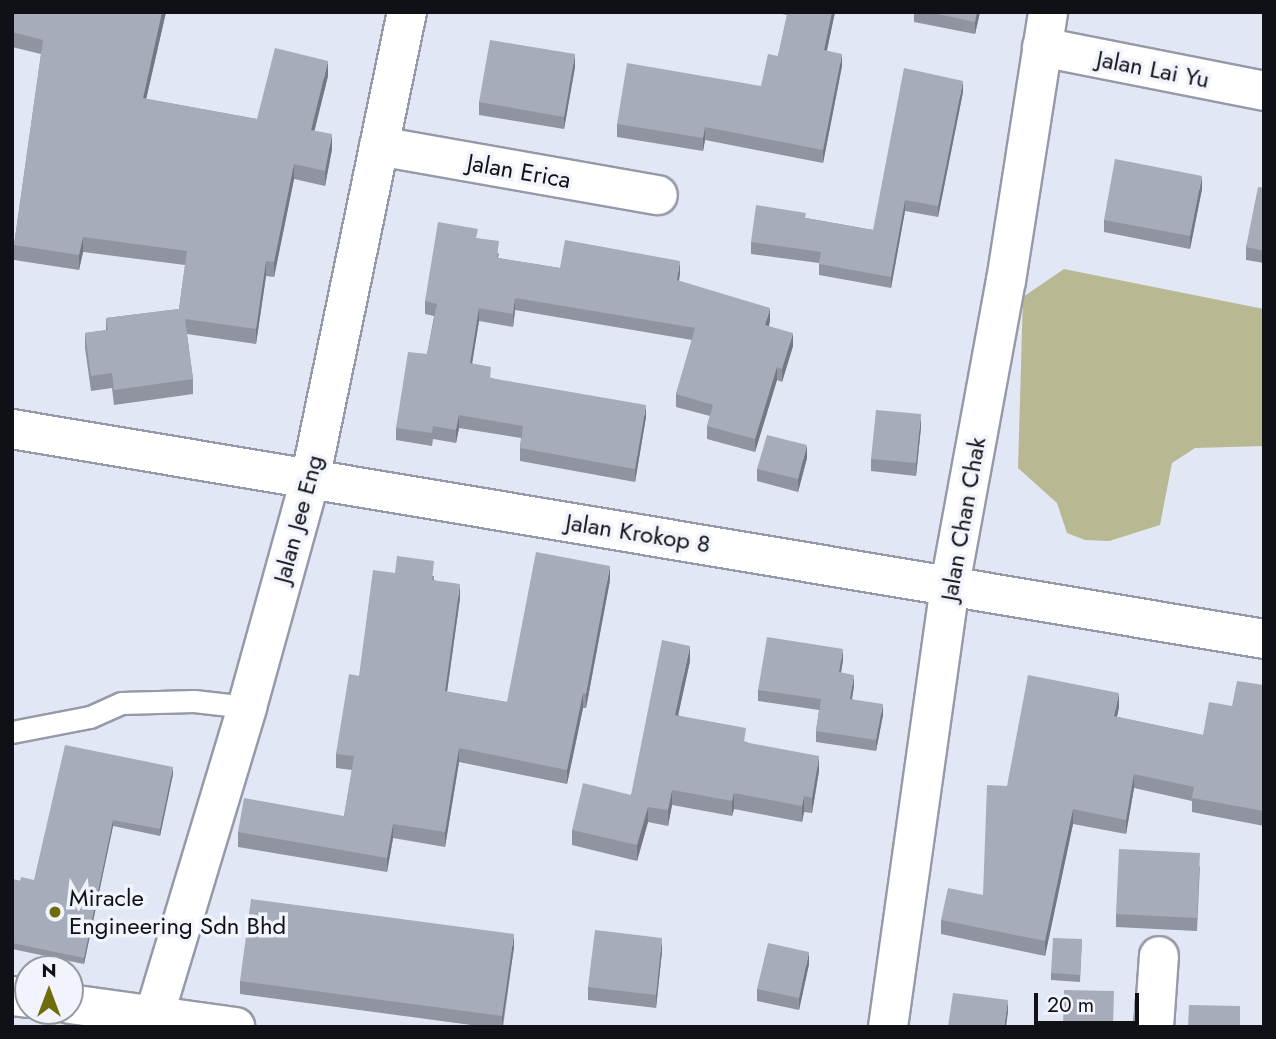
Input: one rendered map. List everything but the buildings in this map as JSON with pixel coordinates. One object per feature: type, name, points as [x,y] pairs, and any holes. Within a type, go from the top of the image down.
[{"type":"street","name":"Jalan Jee Eng","points":[[176,1021],[247,708],[310,480],[407,12]]},
{"type":"street","name":"Jalan Lai Yu","points":[[1045,30],[1264,91]]},
{"type":"street","name":"Jalan Chan Chak","points":[[888,1027],[950,585],[1006,281],[1045,30]]},
{"type":"street","name":"Jalan Erica","points":[[379,146],[659,195]]},
{"type":"street","name":"Jalan Krokop 8","points":[[12,429],[1264,639]]},
{"type":"street","points":[[1154,1027],[1159,956]]},
{"type":"street","points":[[84,1006],[235,1027]]},
{"type":"lane","points":[[12,732],[67,723],[121,703],[194,701],[247,708]]},
{"type":"green space","points":[[1064,269],[1264,309],[1264,446],[1195,448],[1172,463],[1160,525],[1109,541],[1085,540],[1067,533],[1057,503],[1018,468],[1023,297]]},
{"type":"place","name":"Miracle Engineering Sdn Bhd","points":[[55,912]]}]
